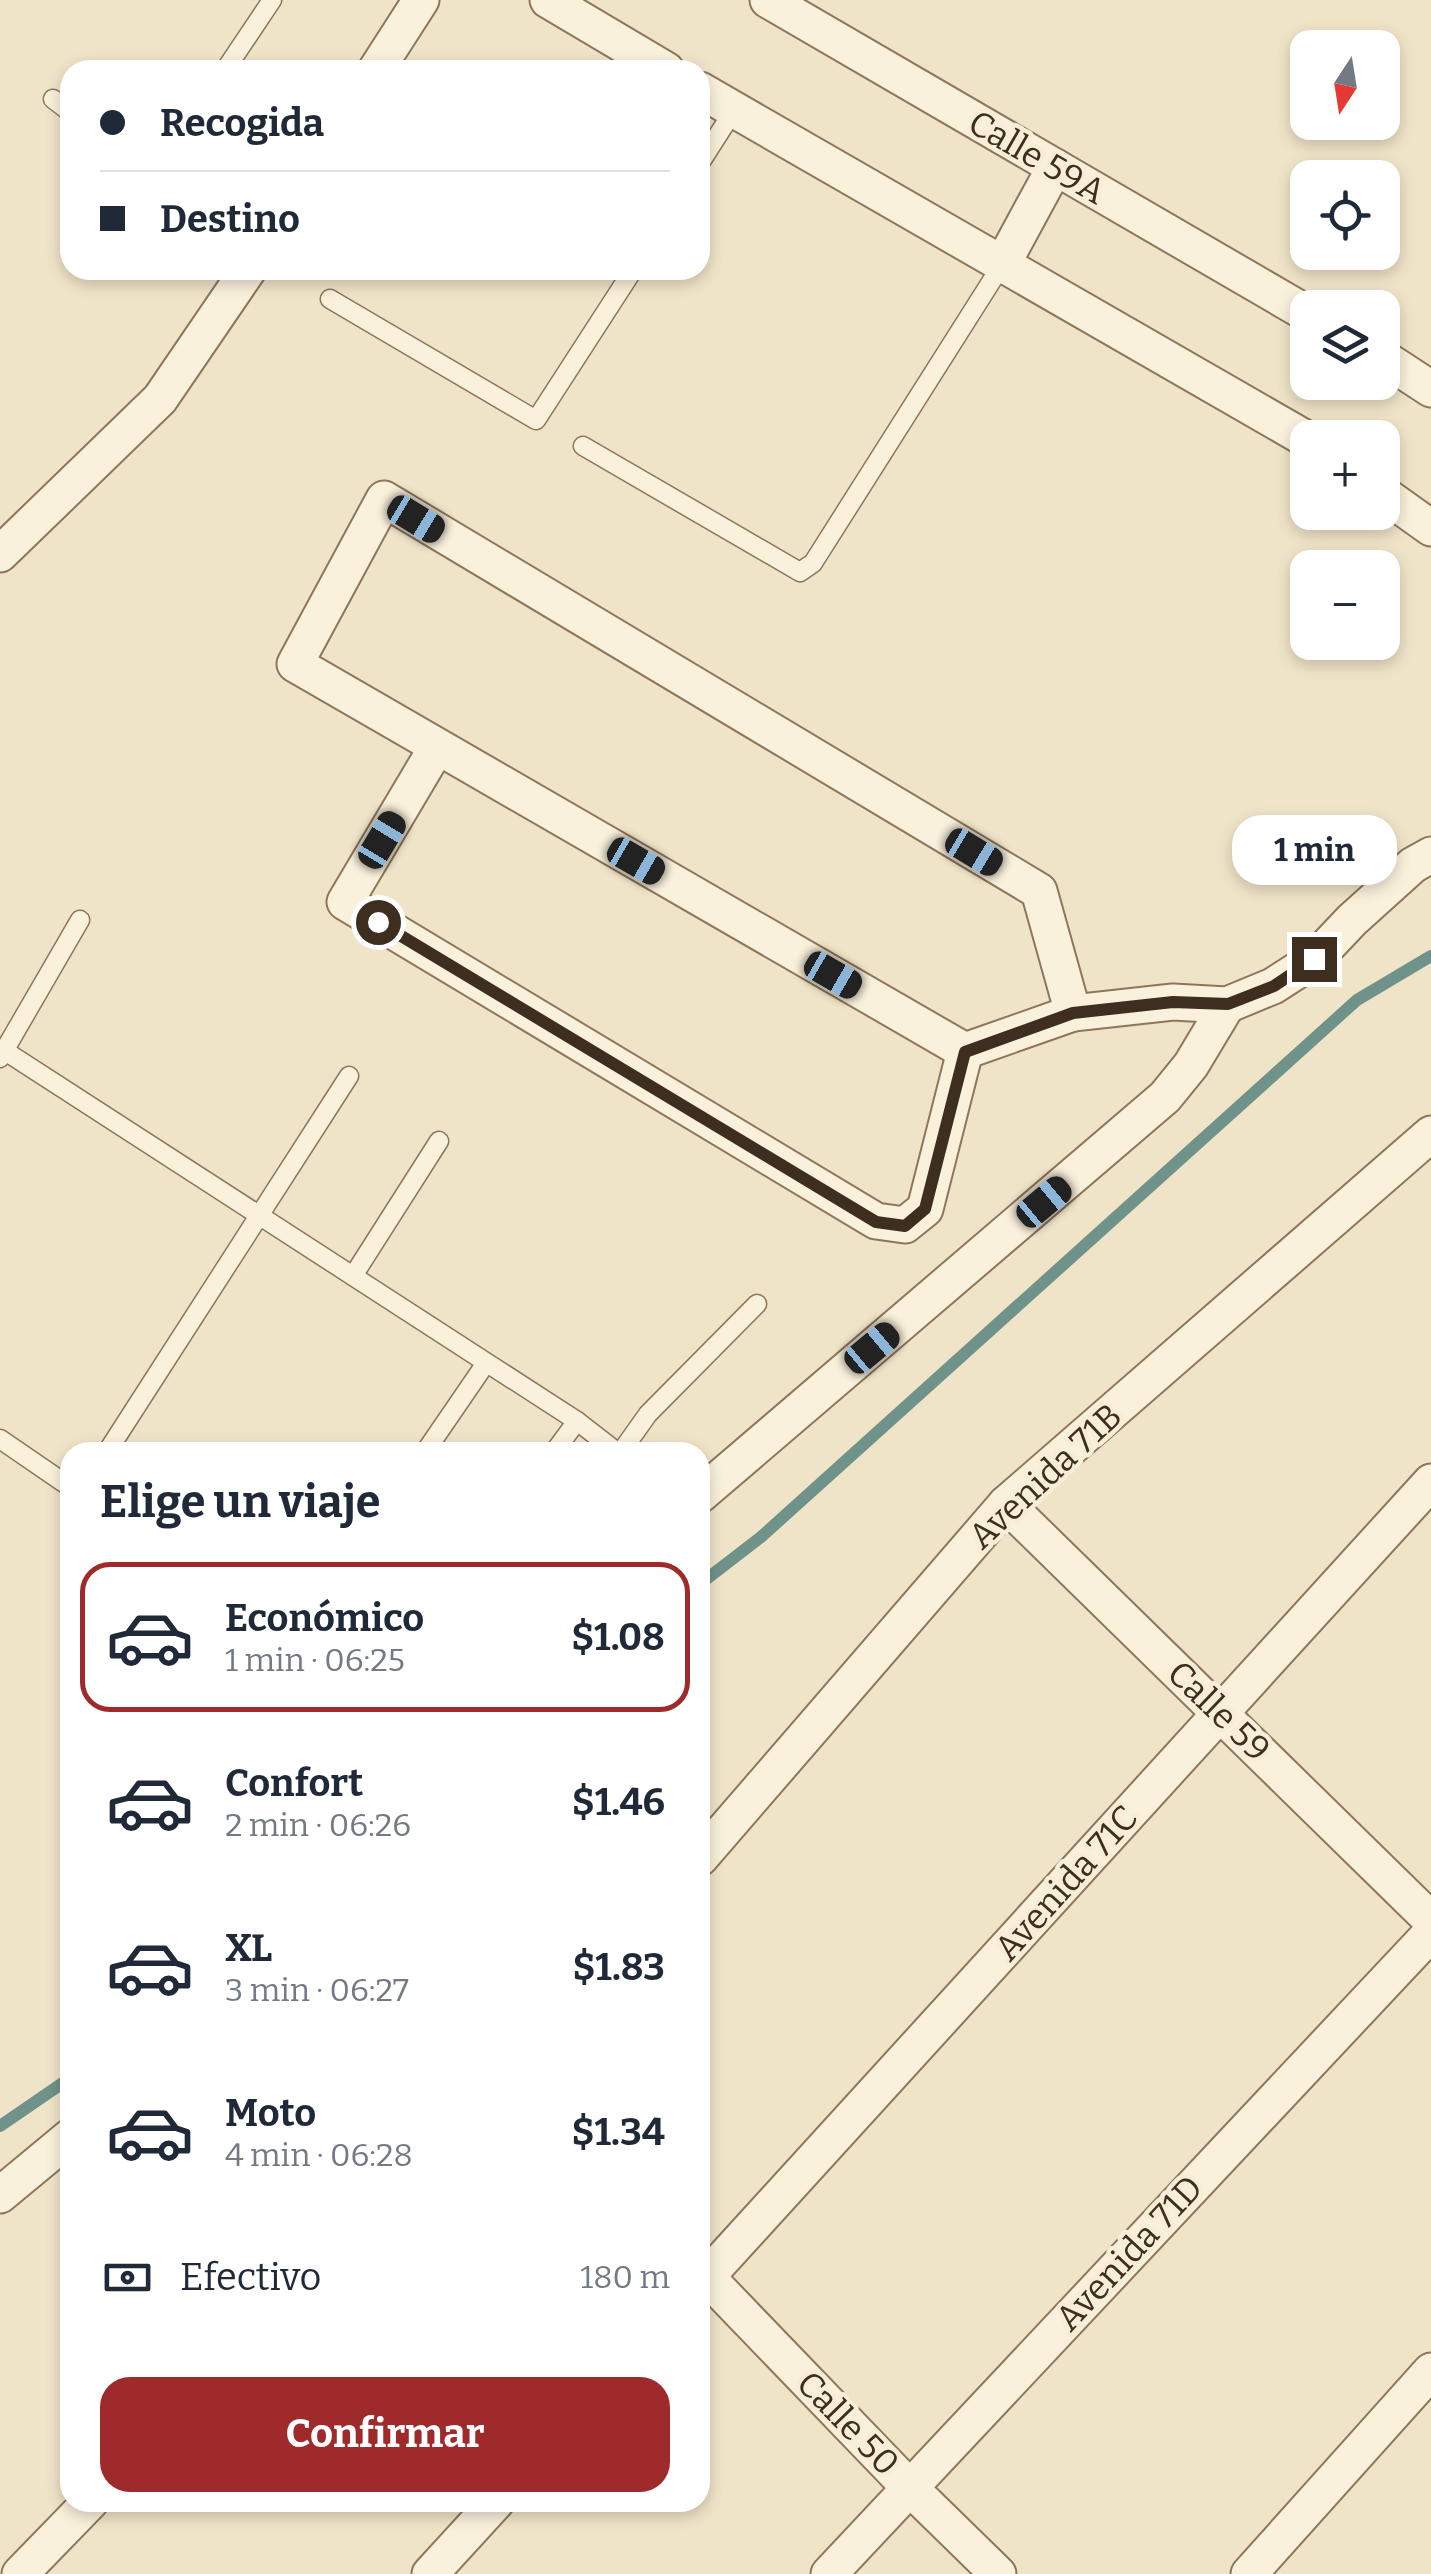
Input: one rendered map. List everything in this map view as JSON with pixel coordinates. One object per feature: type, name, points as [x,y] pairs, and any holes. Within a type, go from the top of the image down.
[{"type":"street","points":[[382,60],[421,0]]},
{"type":"street","points":[[548,0],[649,60]]},
{"type":"street","name":"Calle 59A","points":[[768,0],[1290,304]]},
{"type":"street","points":[[710,96],[1290,430]]},
{"type":"street","points":[[1003,263],[1055,167]]},
{"type":"street","points":[[0,554],[160,399],[241,280]]},
{"type":"street","points":[[1400,368],[1431,388]]},
{"type":"street","points":[[1073,1013],[1039,891],[384,499],[295,664],[965,1052],[1073,1013],[1173,1002],[1228,1004],[1274,986],[1314,959],[1364,909],[1431,855]]},
{"type":"street","points":[[1400,506],[1431,528]]},
{"type":"street","points":[[438,746],[345,902],[876,1222],[905,1226],[925,1209],[965,1052]]},
{"type":"street","points":[[710,1486],[1165,1098],[1191,1065],[1228,1004]]},
{"type":"street","name":"Avenida 71B","points":[[710,1846],[1006,1504],[1431,1134]]},
{"type":"street","name":"Avenida 71C","points":[[710,2268],[1431,1482]]},
{"type":"street","name":"Calle 59","points":[[1006,1504],[1431,1920]]},
{"type":"street","name":"Avenida 71D","points":[[829,2574],[1431,1933]]},
{"type":"street","points":[[0,2195],[60,2146]]},
{"type":"street","name":"Calle 50","points":[[710,2285],[998,2574]]},
{"type":"street","points":[[1249,2574],[1431,2371]]},
{"type":"street","points":[[20,2574],[80,2512]]},
{"type":"street","points":[[430,2574],[487,2512]]},
{"type":"lane","points":[[232,60],[272,0]]},
{"type":"lane","points":[[53,99],[60,104]]},
{"type":"lane","points":[[710,147],[734,110]]},
{"type":"lane","points":[[583,446],[800,572],[813,562],[1003,263]]},
{"type":"lane","points":[[330,300],[536,420],[627,280]]},
{"type":"lane","points":[[80,920],[2,1054],[260,1216],[605,1442]]},
{"type":"lane","points":[[113,1442],[349,1076]]},
{"type":"lane","points":[[353,1276],[439,1141]]},
{"type":"lane","points":[[627,1442],[648,1414],[756,1304]]},
{"type":"lane","points":[[432,1442],[486,1363]]},
{"type":"lane","points":[[561,1442],[576,1422]]},
{"type":"lane","points":[[0,1439],[60,1480]]},
{"type":"waterway","points":[[710,1576],[761,1537],[1357,1000],[1431,956]]},
{"type":"waterway","points":[[0,2126],[60,2085]]},
{"type":"route","points":[[378,922],[876,1222],[905,1226],[925,1209],[965,1052],[1073,1013],[1173,1002],[1228,1004],[1274,986],[1314,959]]}]
